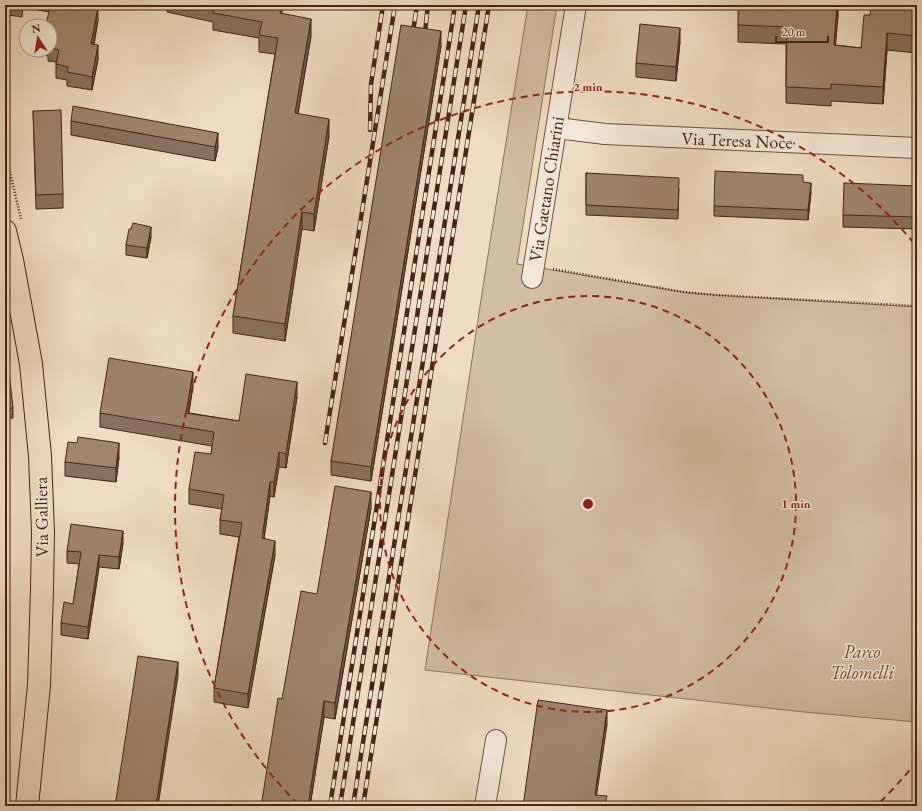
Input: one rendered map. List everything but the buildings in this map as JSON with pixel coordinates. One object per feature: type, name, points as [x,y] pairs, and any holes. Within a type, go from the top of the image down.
[{"type":"main road","name":"Via Galliera","points":[[5,231],[12,260],[31,364],[40,456],[42,590],[39,678],[27,806]]},
{"type":"street","name":"Via Gaetano Chiarini","points":[[540,273],[557,128],[576,5]]},
{"type":"street","name":"Via Teresa Noce","points":[[557,128],[605,134],[917,148]]},
{"type":"street","points":[[486,806],[496,740]]},
{"type":"path","points":[[540,273],[715,295],[917,306]]},
{"type":"green space","name":"Parco Tolomelli","points":[[528,5],[557,5],[517,264],[683,292],[917,307],[917,722],[804,712],[425,670],[484,280]]},
{"type":"railway","points":[[370,130],[371,84],[383,5]]},
{"type":"railway","points":[[325,443],[395,5]]},
{"type":"railway","points":[[412,39],[417,5]]},
{"type":"railway","points":[[424,41],[428,5]]},
{"type":"railway","points":[[330,806],[455,5]]},
{"type":"railway","points":[[340,806],[466,5]]},
{"type":"railway","points":[[353,806],[479,5]]},
{"type":"railway","points":[[363,806],[489,5]]}]
